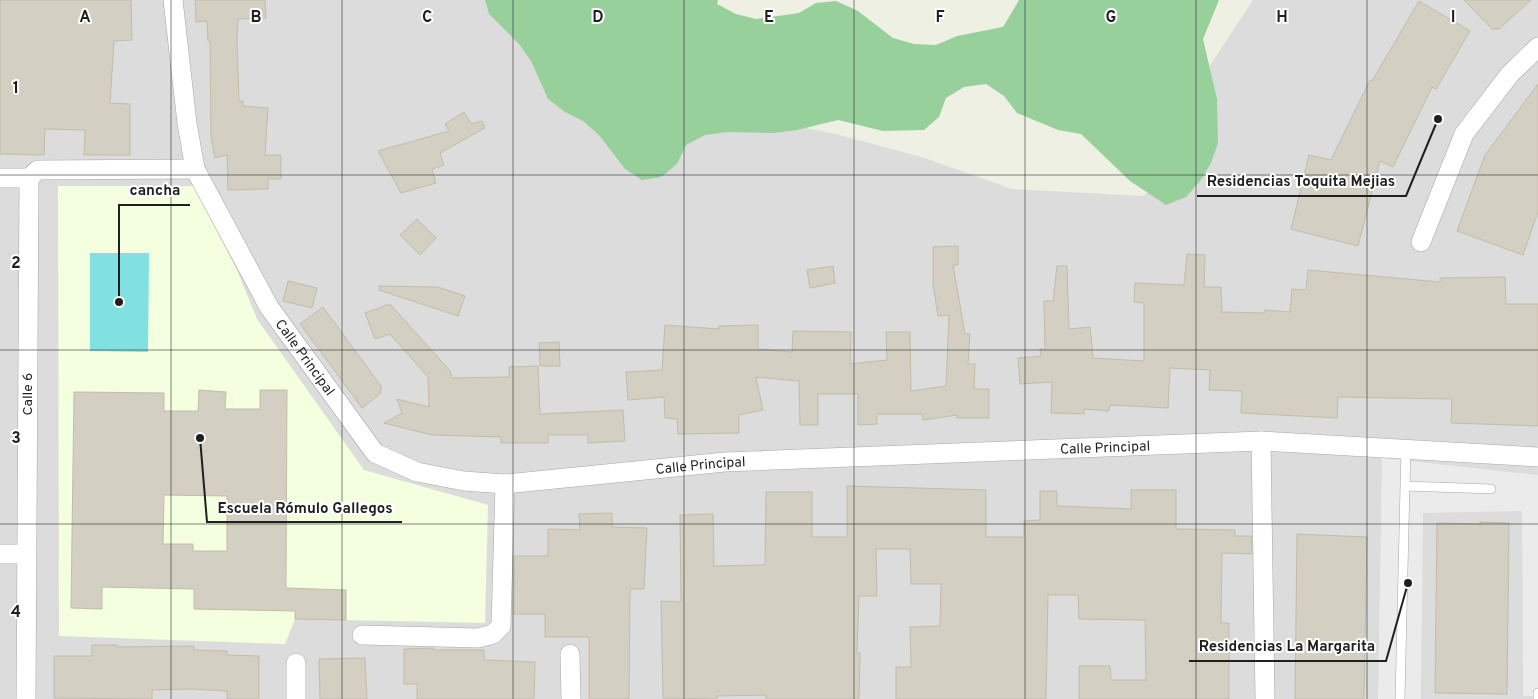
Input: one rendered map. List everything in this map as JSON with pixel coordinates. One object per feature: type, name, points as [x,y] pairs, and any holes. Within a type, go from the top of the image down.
[{"type":"street","name":"Calle Principal","points":[[173,0],[187,123],[195,169],[270,306],[376,453],[417,472],[464,481],[504,484],[725,462],[1261,441],[1538,457]]},
{"type":"street","points":[[1421,242],[1464,134],[1510,74],[1538,46]]},
{"type":"street","points":[[0,178],[29,178],[38,170],[195,169]]},
{"type":"street","name":"Calle 6","points":[[26,699],[29,178]]},
{"type":"street","points":[[1261,441],[1265,699]]},
{"type":"street","points":[[362,635],[478,638],[493,634],[501,626],[504,484]]},
{"type":"street","points":[[0,554],[26,554]]},
{"type":"street","points":[[570,654],[571,699]]},
{"type":"street","points":[[296,663],[296,699]]},
{"type":"lane","points":[[1400,699],[1406,449]]},
{"type":"lane","points":[[1405,486],[1490,488]]},
{"type":"lane","points":[[1538,693],[1538,699]]},
{"type":"shaded area","points":[[0,0],[561,0],[759,118],[840,135],[925,158],[1012,189],[1144,196],[1169,171],[1190,96],[1253,0],[1538,0],[1538,699],[0,699]]},
{"type":"shaded area","points":[[58,186],[194,186],[237,270],[257,319],[364,470],[488,505],[485,623],[295,619],[285,644],[59,636]]},
{"type":"shaded area","points":[[90,253],[149,253],[148,352],[90,351]]},
{"type":"shaded area","points":[[1382,458],[1538,475],[1538,696],[1523,696],[1522,511],[1423,513],[1421,699],[1378,699]]},
{"type":"green space","points":[[485,0],[718,0],[717,4],[736,14],[756,19],[799,13],[816,3],[836,1],[858,11],[893,38],[914,44],[936,45],[957,36],[1003,27],[1019,0],[1219,0],[1203,39],[1217,99],[1218,143],[1211,163],[1200,181],[1186,197],[1166,205],[1130,181],[1081,134],[1058,130],[1017,113],[1004,96],[986,84],[964,87],[946,98],[939,117],[924,130],[883,131],[838,120],[797,130],[774,133],[728,132],[705,135],[686,145],[677,164],[661,177],[642,180],[625,169],[599,135],[583,121],[565,112],[548,99],[531,61],[519,44],[489,14]]},
{"type":"building","points":[[0,0],[131,0],[132,40],[114,41],[110,103],[130,104],[130,155],[84,155],[85,130],[45,129],[44,155],[0,154]]},
{"type":"building","points":[[195,0],[265,0],[266,18],[238,19],[237,40],[239,101],[243,101],[243,106],[268,108],[265,155],[281,155],[281,179],[268,179],[268,189],[228,190],[227,155],[215,158],[211,138],[210,41],[208,41],[207,21],[196,22]]},
{"type":"building","points":[[1464,0],[1531,0],[1499,29],[1492,29]]},
{"type":"building","points":[[1419,1],[1470,31],[1436,89],[1432,87],[1393,167],[1380,161],[1358,246],[1291,229],[1309,155],[1331,160],[1370,80],[1372,81]]},
{"type":"building","points":[[1538,84],[1538,212],[1523,255],[1457,231],[1485,155]]},
{"type":"building","points":[[464,112],[471,124],[482,121],[485,128],[440,153],[444,165],[432,169],[436,183],[401,193],[378,151],[449,131],[445,124]]},
{"type":"building","points":[[417,219],[436,238],[420,255],[400,235]]},
{"type":"building","points":[[958,246],[958,265],[953,265],[965,334],[970,334],[968,364],[975,364],[974,389],[989,389],[989,418],[957,418],[957,415],[923,420],[922,414],[877,414],[877,424],[858,425],[858,394],[818,394],[818,425],[800,425],[799,381],[756,377],[763,410],[739,415],[739,433],[678,434],[677,419],[665,418],[664,397],[628,400],[626,372],[662,370],[665,325],[719,329],[719,326],[758,325],[758,349],[792,352],[793,331],[851,332],[850,364],[887,360],[886,332],[910,332],[911,391],[946,386],[949,315],[938,316],[933,285],[933,247]]},
{"type":"building","points":[[1187,254],[1205,255],[1204,287],[1221,287],[1222,312],[1264,313],[1265,310],[1290,312],[1292,289],[1306,290],[1308,270],[1440,282],[1440,278],[1505,277],[1506,304],[1538,304],[1538,426],[1451,423],[1452,399],[1338,397],[1337,418],[1241,413],[1242,391],[1209,390],[1210,370],[1170,368],[1168,408],[1110,405],[1109,411],[1084,409],[1084,414],[1051,413],[1052,382],[1020,384],[1018,358],[1041,356],[1040,349],[1045,349],[1044,301],[1053,301],[1057,266],[1067,266],[1069,329],[1090,327],[1093,358],[1144,361],[1144,303],[1134,302],[1135,283],[1184,285]]},
{"type":"building","points":[[833,266],[835,283],[810,288],[807,270]]},
{"type":"building","points":[[288,281],[317,288],[312,308],[283,301]]},
{"type":"building","points":[[379,286],[438,287],[465,296],[458,316],[379,290]]},
{"type":"building","points":[[390,304],[451,372],[451,378],[509,377],[509,367],[538,366],[540,414],[623,410],[625,441],[588,443],[588,435],[548,435],[548,443],[501,443],[501,437],[432,435],[384,423],[402,413],[397,399],[429,407],[428,377],[390,334],[375,339],[365,313]]},
{"type":"building","points":[[323,307],[381,386],[381,393],[362,408],[300,324]]},
{"type":"building","points":[[559,342],[560,366],[540,366],[539,343]]},
{"type":"building","points":[[199,390],[226,392],[225,409],[260,409],[260,390],[287,390],[286,588],[346,590],[346,620],[295,619],[295,611],[194,609],[194,589],[102,587],[102,609],[71,608],[74,392],[164,393],[164,411],[198,411]],"holes":[[[164,495],[227,496],[227,551],[193,551],[193,544],[163,544]]]},
{"type":"building","points":[[847,486],[986,490],[986,537],[1024,537],[1024,521],[1040,520],[1040,491],[1057,491],[1057,506],[1131,509],[1131,490],[1176,490],[1176,529],[1235,530],[1235,536],[1251,536],[1252,554],[1222,553],[1221,623],[1229,623],[1229,699],[1079,699],[1079,666],[1110,666],[1111,680],[1146,680],[1145,620],[1079,619],[1078,595],[1048,595],[1046,699],[896,699],[896,667],[911,667],[910,627],[940,626],[941,584],[911,584],[910,549],[876,549],[877,596],[859,596],[857,653],[860,653],[859,699],[766,699],[766,695],[717,696],[717,699],[663,698],[661,601],[681,602],[680,515],[713,514],[714,566],[762,565],[765,564],[766,492],[812,492],[812,537],[847,537]]},
{"type":"building","points":[[612,513],[612,527],[647,528],[644,589],[630,589],[629,699],[589,699],[589,637],[545,637],[545,614],[514,614],[514,556],[548,556],[548,529],[580,530],[579,514]]},
{"type":"building","points":[[1480,522],[1509,523],[1507,694],[1435,693],[1437,523],[1480,524]]},
{"type":"building","points":[[1297,534],[1367,537],[1364,699],[1295,699]]},
{"type":"building","points":[[92,645],[117,645],[117,647],[194,646],[194,650],[227,651],[227,655],[259,656],[259,699],[227,699],[227,691],[190,689],[152,690],[152,699],[54,698],[54,656],[92,656]]},
{"type":"building","points":[[434,648],[434,650],[484,650],[484,660],[535,662],[534,699],[417,699],[417,684],[404,684],[404,649]]},
{"type":"building","points":[[365,658],[367,699],[320,699],[319,659]]},
{"type":"place","name":"Residencias Toquita Mejias","points":[[1438,119]]},
{"type":"place","name":"cancha","points":[[119,302]]},
{"type":"place","name":"Escuela Rómulo Gallegos","points":[[200,438]]},
{"type":"place","name":"Residencias La Margarita","points":[[1408,583]]}]
